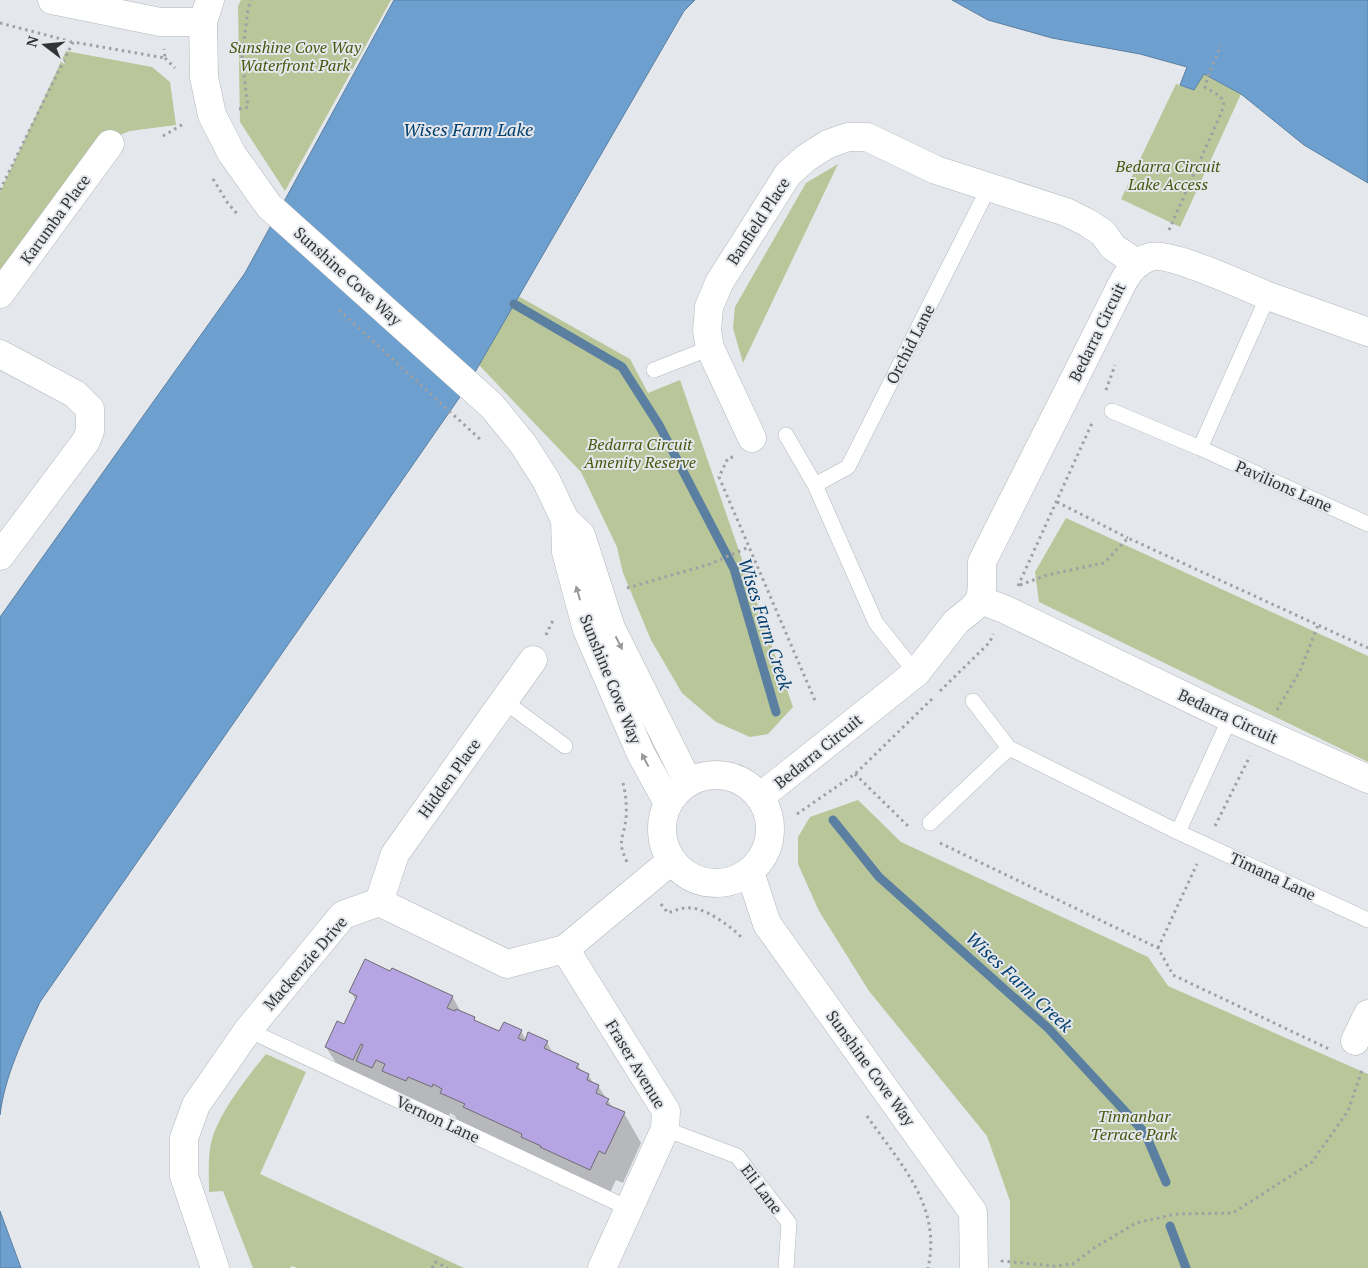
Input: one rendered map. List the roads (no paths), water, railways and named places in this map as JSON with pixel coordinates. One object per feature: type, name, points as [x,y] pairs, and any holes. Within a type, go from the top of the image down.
[{"type":"street","points":[[52,0],[160,22],[207,11]]},
{"type":"street","name":"Sunshine Cove Way","points":[[207,11],[204,77],[212,115],[232,154],[269,206],[492,406],[523,444],[546,480],[565,520],[581,535],[611,628],[688,782]]},
{"type":"street","name":"Banfield Place","points":[[745,446],[710,348],[706,331],[709,307],[719,283],[788,174],[806,158],[828,144],[848,137],[866,136],[936,170],[1066,212],[1088,222],[1113,247],[1138,264]]},
{"type":"street","name":"Karumba Place","points":[[0,294],[110,144]]},
{"type":"street","name":"Bedarra Circuit","points":[[761,796],[916,672],[956,622],[980,600],[982,562],[1124,277],[1138,264],[1149,257],[1160,256],[1195,266],[1268,296],[1368,332]]},
{"type":"street","points":[[0,354],[75,394],[90,409],[90,431],[86,440],[0,556]]},
{"type":"street","name":"Sunshine Cove Way","points":[[565,520],[566,552],[587,630],[641,754],[668,803]]},
{"type":"street","name":"Bedarra Circuit","points":[[980,600],[1004,609],[1230,718],[1368,779]]},
{"type":"street","name":"Hidden Place","points":[[380,902],[395,854],[533,660]]},
{"type":"street","points":[[706,775],[725,775],[735,778],[761,796],[769,814],[771,827],[765,855],[750,872],[734,882],[715,885],[688,877],[671,861],[663,844],[661,830],[668,803],[680,788],[688,782],[706,775]]},
{"type":"street","points":[[380,902],[507,964],[565,949],[671,861]]},
{"type":"street","name":"Sunshine Cove Way","points":[[750,872],[767,924],[973,1212],[974,1268]]},
{"type":"street","name":"Mackenzie Drive","points":[[215,1268],[184,1176],[184,1138],[196,1105],[248,1030],[343,914],[380,902]]},
{"type":"street","name":"Fraser Avenue","points":[[565,949],[666,1110],[665,1129],[602,1268]]},
{"type":"street","points":[[1354,1056],[1368,1014]]},
{"type":"lane","name":"Orchid Lane","points":[[815,485],[848,468],[989,187]]},
{"type":"lane","points":[[1200,448],[1268,296]]},
{"type":"lane","points":[[654,370],[710,348]]},
{"type":"lane","name":"Pavilions Lane","points":[[1112,411],[1200,448],[1368,524]]},
{"type":"lane","points":[[786,435],[815,485],[876,624],[916,672]]},
{"type":"lane","points":[[504,701],[565,746]]},
{"type":"lane","name":"Timana Lane","points":[[973,701],[1009,748],[1178,832],[1368,920]]},
{"type":"lane","points":[[1178,832],[1230,718]]},
{"type":"lane","points":[[930,823],[1009,748]]},
{"type":"lane","name":"Vernon Lane","points":[[248,1030],[628,1208]]},
{"type":"lane","name":"Eli Lane","points":[[665,1129],[738,1156],[789,1223],[786,1268]]},
{"type":"water","name":"Wises Farm Lake","points":[[394,0],[695,0],[684,11],[464,391],[40,1002],[10,1071],[0,1115],[0,617],[245,273]]},
{"type":"water","points":[[952,0],[1368,0],[1368,183],[1304,145],[1241,94],[1204,74],[1194,90],[1180,85],[1187,67],[1140,54],[1052,38],[988,20]]},
{"type":"water","points":[[0,1211],[21,1268],[0,1268]]},
{"type":"waterway","name":"Wises Farm Creek","points":[[514,304],[622,367],[659,425],[734,569],[776,712]]},
{"type":"waterway","name":"Wises Farm Creek","points":[[833,820],[879,877],[1048,1028],[1145,1133],[1166,1182]]},
{"type":"waterway","name":"Wises Farm Creek","points":[[1170,1226],[1186,1268]]},
{"type":"park label","name":"Sunshine Cove Way Waterfront Park","points":[[295,56]]},
{"type":"park label","name":"Bedarra Circuit Lake Access","points":[[1168,175]]},
{"type":"park label","name":"Bedarra Circuit Amenity Reserve","points":[[640,453]]},
{"type":"park label","name":"Tinnanbar Terrace Park","points":[[1134,1125]]}]
